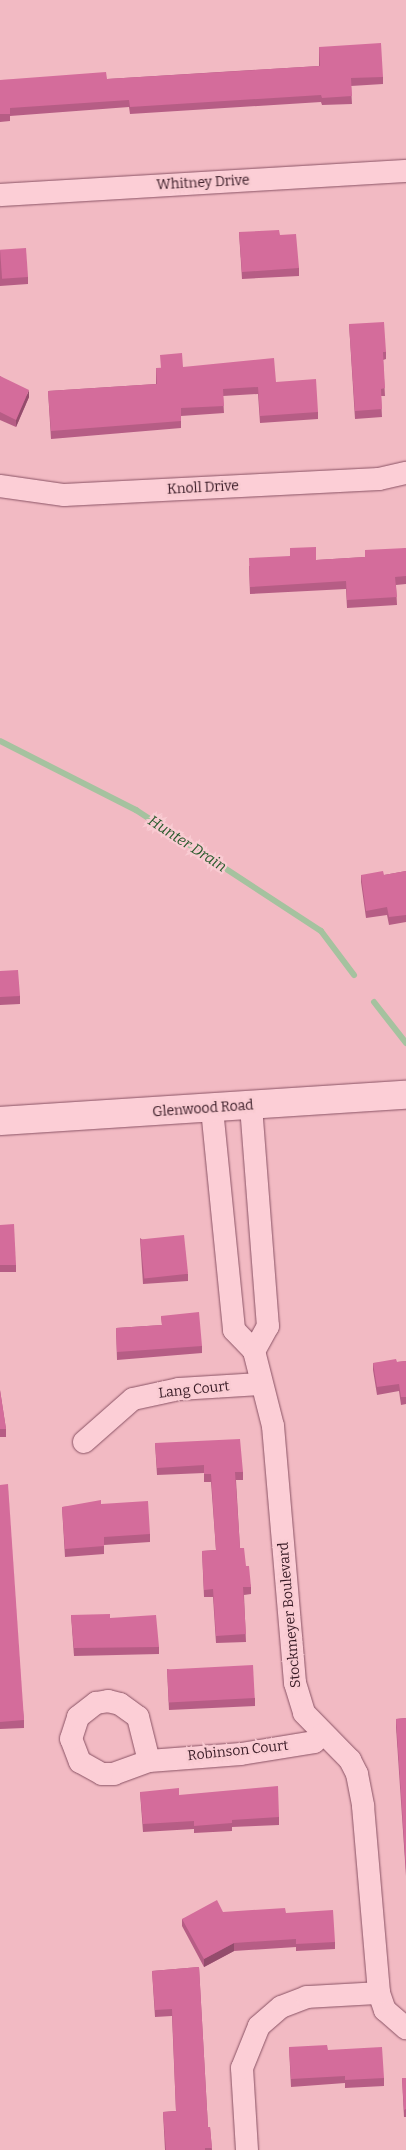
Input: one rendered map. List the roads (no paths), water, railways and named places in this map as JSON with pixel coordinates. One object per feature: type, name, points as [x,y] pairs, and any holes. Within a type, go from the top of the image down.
[{"type":"street","name":"Whitney Drive","points":[[0,194],[406,171]]},
{"type":"street","name":"Knoll Drive","points":[[0,486],[64,494],[379,479],[406,473]]},
{"type":"street","name":"Glenwood Road","points":[[0,1121],[212,1109],[406,1095]]},
{"type":"street","points":[[212,1109],[234,1330],[254,1351],[268,1326],[251,1106]]},
{"type":"street","points":[[224,1243],[260,1239]]},
{"type":"street","name":"Stockmeyer Boulevard","points":[[254,1351],[260,1384],[273,1426],[295,1683],[304,1713],[350,1760],[361,1790],[379,1993],[385,2010],[406,2028]]},
{"type":"street","name":"Lang Court","points":[[84,1442],[133,1399],[178,1389],[260,1384]]},
{"type":"street","name":"Robinson Court","points":[[149,1761],[241,1754],[314,1742],[324,1734]]},
{"type":"street","points":[[248,2150],[242,2068],[259,2026],[281,2007],[307,1997],[379,1993]]},
{"type":"waterway","name":"Hunter Drain","points":[[0,741],[136,810],[321,931],[354,975]]},
{"type":"waterway","name":"Hunter Drain","points":[[374,1002],[406,1043]]}]
